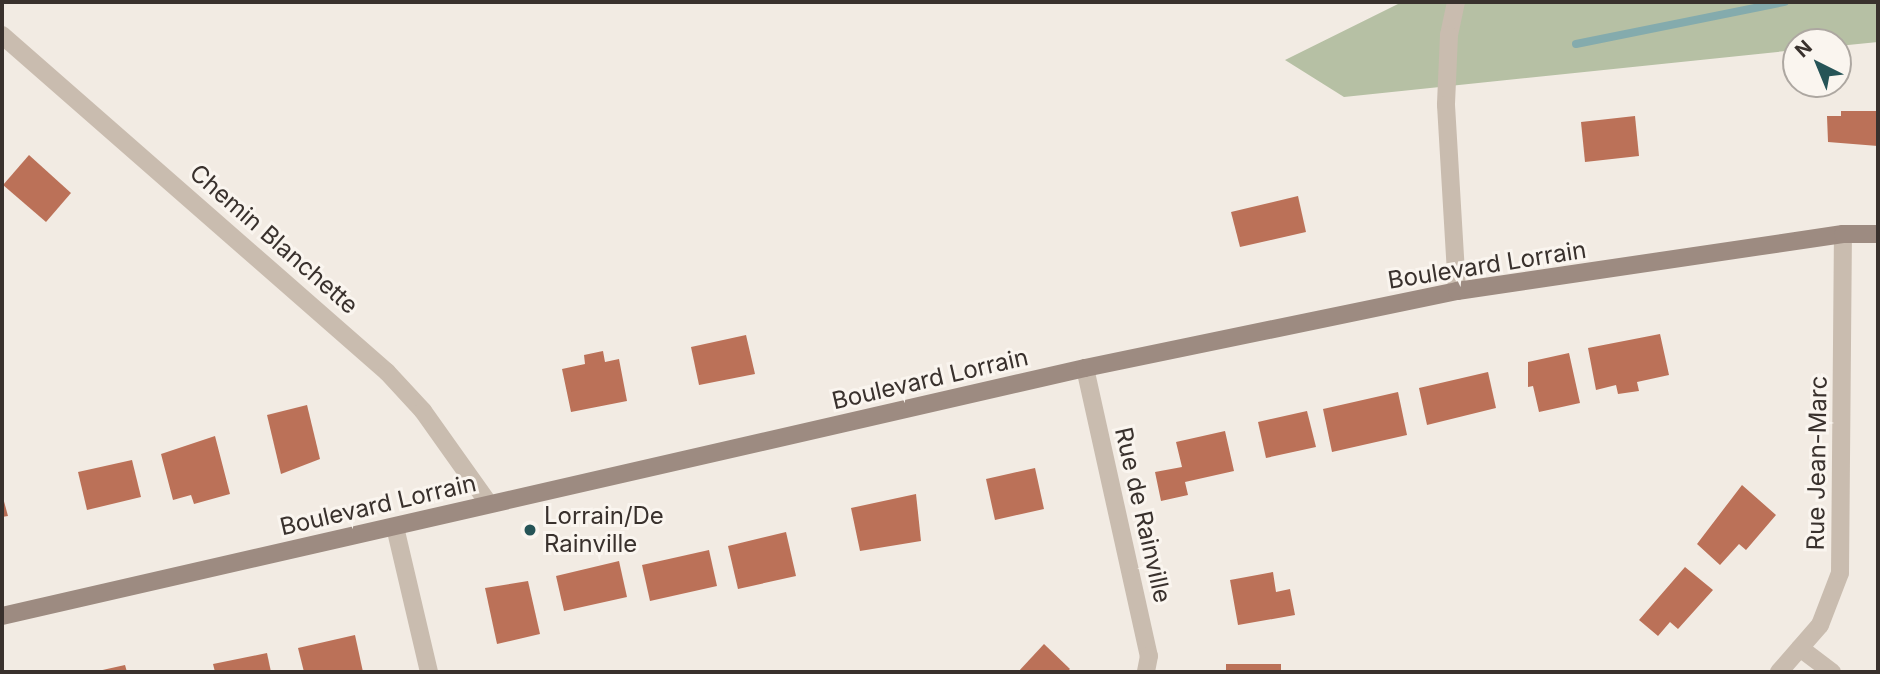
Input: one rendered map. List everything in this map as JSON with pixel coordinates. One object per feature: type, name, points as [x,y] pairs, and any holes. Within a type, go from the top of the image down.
[{"type":"main road","name":"Boulevard Lorrain","points":[[2,617],[1085,369],[1457,291],[1843,234],[1878,234]]},
{"type":"street","points":[[1456,2],[1449,34],[1446,105],[1457,291]]},
{"type":"street","name":"Chemin Blanchette","points":[[2,35],[387,372],[423,411],[489,504]]},
{"type":"street","name":"Rue Jean-Marc","points":[[1779,672],[1820,625],[1840,573],[1843,234]]},
{"type":"street","name":"Rue de Rainville","points":[[1085,369],[1149,656],[1146,672]]},
{"type":"street","points":[[395,527],[429,672]]},
{"type":"street","points":[[1800,648],[1832,672]]},
{"type":"green space","points":[[1402,2],[1878,2],[1878,42],[1852,45],[1852,28],[1782,28],[1782,51],[1344,97],[1285,60]]},
{"type":"building","points":[[1841,111],[1878,111],[1878,146],[1828,142],[1827,116],[1841,116]]},
{"type":"building","points":[[1635,116],[1639,156],[1585,162],[1581,122]]},
{"type":"building","points":[[29,155],[71,193],[46,222],[3,185]]},
{"type":"building","points":[[1298,196],[1306,232],[1240,247],[1231,212]]},
{"type":"building","points":[[1660,334],[1669,375],[1637,382],[1639,391],[1618,394],[1616,385],[1596,390],[1588,348]]},
{"type":"building","points":[[746,335],[755,374],[699,385],[691,347]]},
{"type":"building","points":[[603,351],[605,362],[619,359],[627,401],[571,412],[562,369],[585,364],[584,355]]},
{"type":"building","points":[[1569,353],[1580,403],[1539,412],[1533,386],[1528,387],[1528,362]]},
{"type":"building","points":[[1488,372],[1496,408],[1427,425],[1419,388]]},
{"type":"building","points":[[1398,392],[1407,435],[1332,452],[1323,409]]},
{"type":"building","points":[[307,405],[320,459],[281,474],[267,415]]},
{"type":"building","points":[[1307,411],[1316,447],[1266,458],[1258,422]]},
{"type":"building","points":[[1225,431],[1234,471],[1185,482],[1188,495],[1161,501],[1155,472],[1182,467],[1176,442]]},
{"type":"building","points":[[215,436],[230,494],[194,504],[191,495],[173,500],[161,454]]},
{"type":"building","points":[[132,460],[141,497],[87,510],[78,472]]},
{"type":"building","points":[[1035,468],[1044,509],[995,520],[986,479]]},
{"type":"building","points":[[1742,485],[1776,515],[1746,550],[1739,544],[1720,565],[1697,544]]},
{"type":"building","points":[[2,494],[8,516],[2,517]]},
{"type":"building","points":[[916,494],[921,541],[860,551],[851,508]]},
{"type":"building","points":[[786,532],[796,576],[738,589],[728,546]]},
{"type":"building","points":[[709,550],[717,586],[650,601],[642,565]]},
{"type":"building","points":[[619,561],[627,597],[564,611],[556,576]]},
{"type":"building","points":[[1685,567],[1713,590],[1678,629],[1670,622],[1658,636],[1639,620]]},
{"type":"building","points":[[1273,572],[1276,592],[1290,589],[1295,615],[1238,625],[1230,580]]},
{"type":"building","points":[[528,581],[540,634],[497,644],[485,588]]},
{"type":"building","points":[[355,635],[363,672],[304,672],[298,648]]},
{"type":"building","points":[[1044,644],[1070,669],[1067,672],[1018,672]]},
{"type":"building","points":[[267,653],[271,672],[215,672],[213,664]]},
{"type":"building","points":[[1226,664],[1281,664],[1281,672],[1226,672]]},
{"type":"building","points":[[125,665],[127,672],[98,672],[98,671]]},
{"type":"waterway","points":[[1576,44],[1785,2]]},
{"type":"place","name":"Lorrain/De Rainville","points":[[530,530]]}]
